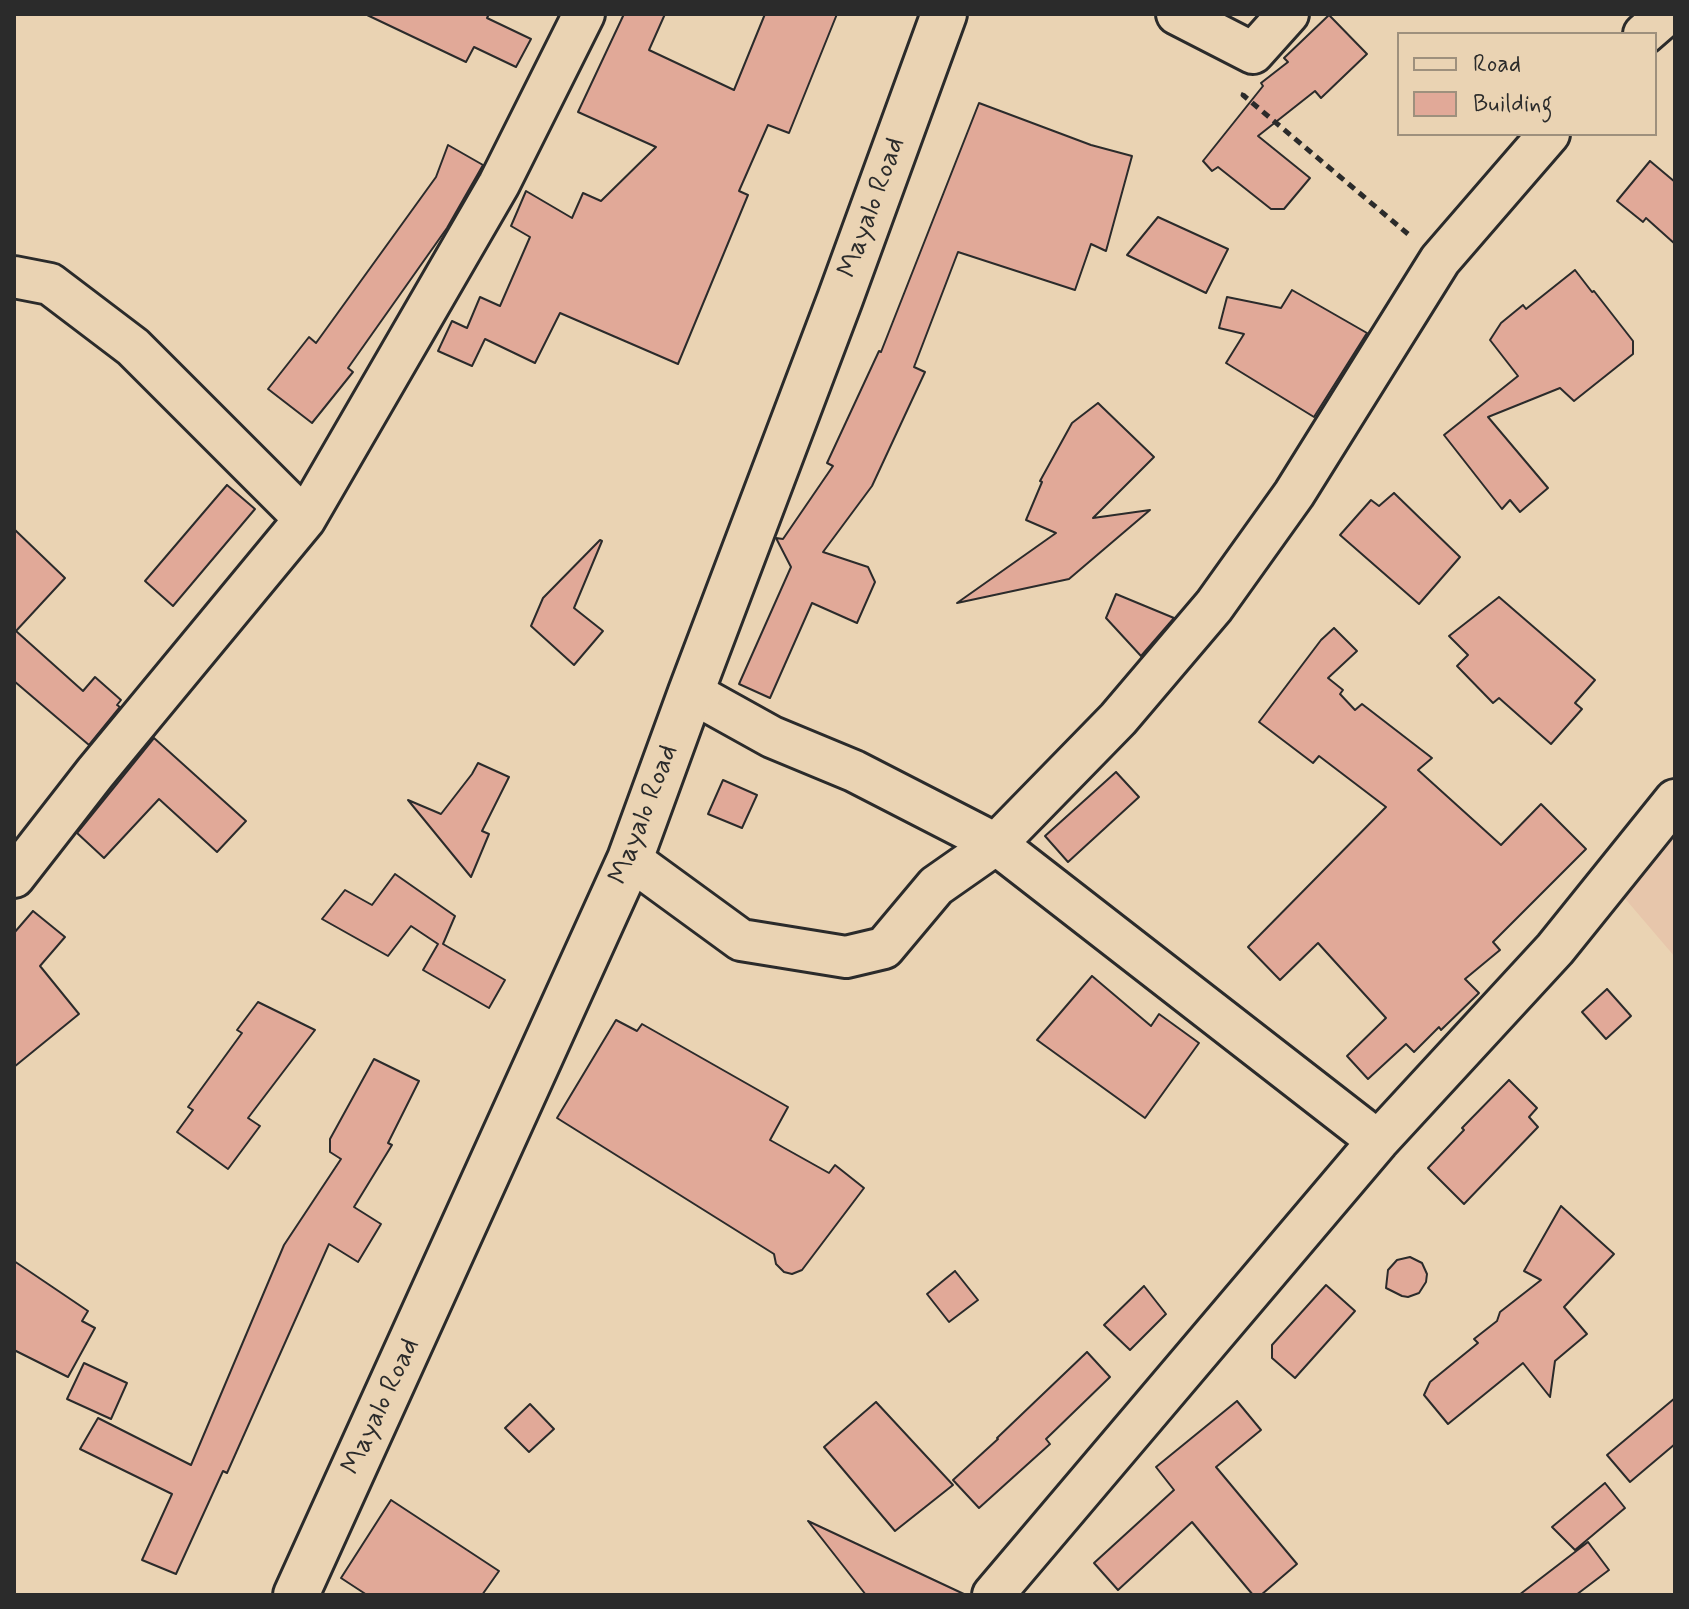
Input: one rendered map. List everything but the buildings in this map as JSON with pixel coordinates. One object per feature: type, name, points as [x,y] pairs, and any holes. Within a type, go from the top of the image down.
[{"type":"street","points":[[14,877],[95,773],[305,519],[499,184],[584,14]]},
{"type":"street","name":"Mayalo Road","points":[[296,1595],[630,859],[944,14]]},
{"type":"street","points":[[1177,14],[1253,53],[1288,14]]},
{"type":"street","points":[[1646,32],[1667,14]]},
{"type":"street","points":[[630,859],[741,940],[846,957],[884,948],[936,886],[996,844],[1118,719],[1214,606],[1294,494],[1440,260],[1547,136]]},
{"type":"street","points":[[14,277],[50,284],[133,347],[305,519]]},
{"type":"street","points":[[691,692],[772,737],[854,771],[996,844],[1378,1141]]},
{"type":"street","points":[[993,1595],[1378,1141],[1555,949],[1675,800]]},
{"type":"path","points":[[1253,53],[1243,95],[1440,260]]},
{"type":"shaded area","points":[[1675,812],[1675,957],[1616,888]]}]
